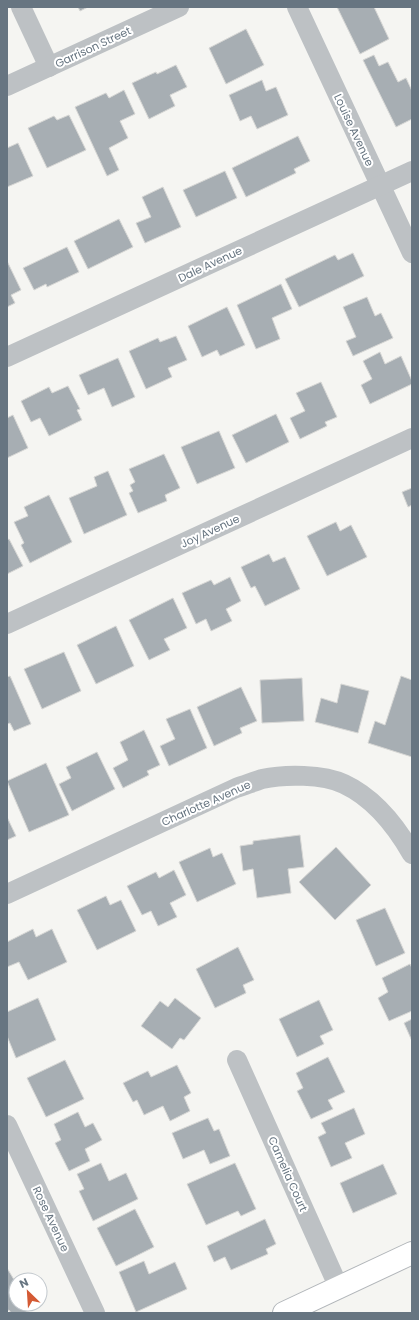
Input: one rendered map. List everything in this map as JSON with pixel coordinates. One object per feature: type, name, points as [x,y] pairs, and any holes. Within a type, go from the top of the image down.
[{"type":"main road","points":[[284,1313],[412,1254]]},
{"type":"street","points":[[20,7],[49,67]]},
{"type":"street","name":"Garrison Street","points":[[7,86],[179,7]]},
{"type":"street","name":"Louise Avenue","points":[[297,7],[412,253]]},
{"type":"street","name":"Dale Avenue","points":[[7,357],[412,171]]},
{"type":"street","name":"Joy Avenue","points":[[7,624],[412,438]]},
{"type":"street","name":"Charlotte Avenue","points":[[7,894],[236,788],[281,776],[304,776],[344,784],[386,816],[400,833],[412,854]]},
{"type":"street","name":"Camelia Court","points":[[237,1060],[339,1288]]},
{"type":"street","name":"Rose Avenue","points":[[7,1125],[95,1313]]},
{"type":"building","points":[[78,7],[88,7],[80,11]]},
{"type":"building","points":[[337,7],[374,7],[389,39],[360,54]]},
{"type":"building","points":[[246,29],[264,65],[226,84],[209,48]]},
{"type":"building","points":[[374,55],[379,66],[388,62],[398,82],[406,78],[412,91],[412,119],[396,127],[363,60]]},
{"type":"building","points":[[176,65],[187,87],[170,95],[175,106],[149,119],[132,83]]},
{"type":"building","points":[[262,80],[266,91],[276,87],[288,115],[257,129],[251,116],[240,121],[229,95]]},
{"type":"building","points":[[124,90],[135,114],[120,121],[128,138],[109,148],[119,170],[107,176],[75,107],[106,93],[109,98]]},
{"type":"building","points":[[69,115],[86,150],[47,168],[28,128],[54,116],[57,120]]},
{"type":"building","points":[[298,136],[310,161],[294,169],[296,173],[246,197],[232,168]]},
{"type":"building","points":[[18,143],[33,176],[7,187],[7,148]]},
{"type":"building","points":[[225,171],[237,198],[196,217],[183,190]]},
{"type":"building","points":[[163,187],[181,227],[145,243],[136,223],[151,217],[142,197]]},
{"type":"building","points":[[119,219],[133,247],[88,269],[74,241]]},
{"type":"building","points":[[67,247],[79,272],[47,287],[46,284],[34,290],[23,268]]},
{"type":"building","points":[[353,253],[364,276],[299,307],[285,279],[335,255],[338,260]]},
{"type":"building","points":[[7,261],[21,290],[11,295],[15,303],[7,307]]},
{"type":"building","points":[[281,284],[292,309],[272,318],[280,339],[256,349],[237,305]]},
{"type":"building","points":[[367,297],[375,316],[381,313],[393,338],[353,356],[346,341],[356,337],[343,307]]},
{"type":"building","points":[[227,307],[245,345],[220,356],[217,350],[202,357],[188,326]]},
{"type":"building","points":[[176,336],[187,360],[168,368],[172,377],[146,389],[129,351],[158,338],[160,342]]},
{"type":"building","points":[[380,352],[385,364],[401,356],[412,384],[370,404],[361,385],[372,379],[363,361]]},
{"type":"building","points":[[118,358],[135,397],[112,407],[104,388],[88,395],[79,375]]},
{"type":"building","points":[[321,382],[337,417],[325,422],[327,426],[300,439],[290,418],[305,411],[296,393]]},
{"type":"building","points":[[68,386],[80,409],[77,410],[82,420],[49,436],[40,418],[31,422],[21,401],[49,387],[52,393]]},
{"type":"building","points":[[276,414],[289,442],[246,463],[232,435]]},
{"type":"building","points":[[13,415],[28,448],[7,458],[7,418]]},
{"type":"building","points":[[219,431],[235,468],[197,484],[181,447]]},
{"type":"building","points":[[164,454],[180,488],[165,495],[167,501],[138,513],[129,493],[133,491],[130,485],[135,482],[129,469]]},
{"type":"building","points":[[108,471],[127,515],[84,534],[69,498],[97,486],[94,477]]},
{"type":"building","points":[[412,488],[412,505],[408,507],[402,492]]},
{"type":"building","points":[[49,495],[72,542],[30,563],[21,545],[24,543],[14,522],[28,516],[24,507]]},
{"type":"building","points":[[336,522],[340,531],[351,525],[367,557],[327,576],[307,536]]},
{"type":"building","points":[[9,539],[23,566],[7,574],[7,540]]},
{"type":"building","points":[[269,554],[273,562],[285,557],[300,589],[265,606],[255,586],[251,588],[241,567]]},
{"type":"building","points":[[230,577],[241,601],[226,609],[232,621],[211,631],[206,619],[196,624],[182,593],[211,580],[214,585]]},
{"type":"building","points":[[173,598],[187,628],[164,639],[170,650],[149,660],[129,620]]},
{"type":"building","points":[[116,626],[134,666],[96,684],[77,645]]},
{"type":"building","points":[[64,652],[81,691],[42,709],[24,669]]},
{"type":"building","points":[[10,676],[31,724],[14,731],[10,723],[7,724],[7,677]]},
{"type":"building","points":[[401,676],[412,680],[412,757],[368,743],[375,721],[385,725]]},
{"type":"building","points":[[302,678],[304,721],[262,723],[260,680]]},
{"type":"building","points":[[341,684],[369,691],[358,733],[315,722],[321,698],[337,703]]},
{"type":"building","points":[[241,687],[257,721],[240,728],[242,733],[214,746],[197,707]]},
{"type":"building","points":[[190,709],[207,748],[169,766],[160,746],[175,739],[166,719]]},
{"type":"building","points":[[144,730],[160,765],[147,771],[149,775],[123,788],[113,768],[128,760],[120,742]]},
{"type":"building","points":[[97,752],[115,789],[72,811],[59,784],[71,778],[66,767]]},
{"type":"building","points":[[46,763],[69,815],[29,832],[7,781]]},
{"type":"building","points":[[7,817],[16,836],[7,840]]},
{"type":"building","points":[[300,835],[304,867],[288,869],[291,893],[257,898],[253,869],[243,871],[240,846],[253,844],[253,841]]},
{"type":"building","points":[[336,847],[371,885],[335,920],[299,882]]},
{"type":"building","points":[[210,848],[213,857],[222,853],[236,884],[197,902],[179,862]]},
{"type":"building","points":[[174,870],[186,895],[170,903],[177,917],[158,926],[151,911],[142,915],[127,886],[156,872],[159,878]]},
{"type":"building","points":[[106,896],[110,905],[121,900],[136,931],[97,950],[77,910]]},
{"type":"building","points":[[385,908],[405,953],[376,966],[356,920]]},
{"type":"building","points":[[33,929],[36,937],[52,929],[67,962],[28,980],[19,962],[7,967],[7,942]]},
{"type":"building","points":[[238,947],[254,980],[243,985],[246,993],[215,1008],[196,969]]},
{"type":"building","points":[[410,964],[412,968],[412,1011],[389,1021],[378,998],[388,992],[382,978]]},
{"type":"building","points":[[38,998],[56,1040],[16,1058],[7,1036],[7,1012]]},
{"type":"building","points":[[175,998],[201,1018],[184,1040],[180,1038],[172,1049],[141,1026],[160,1001],[168,1007]]},
{"type":"building","points":[[319,1000],[333,1030],[320,1036],[324,1044],[297,1057],[279,1019]]},
{"type":"building","points":[[412,1019],[412,1041],[404,1023]]},
{"type":"building","points":[[328,1057],[345,1092],[328,1100],[333,1109],[311,1119],[297,1091],[303,1088],[296,1073]]},
{"type":"building","points":[[65,1060],[84,1099],[46,1117],[27,1078]]},
{"type":"building","points":[[177,1065],[191,1093],[184,1097],[190,1111],[170,1121],[163,1106],[144,1115],[137,1100],[133,1102],[123,1083],[148,1071],[151,1077]]},
{"type":"building","points":[[354,1108],[365,1134],[345,1143],[352,1158],[331,1167],[318,1137],[326,1133],[321,1123]]},
{"type":"building","points":[[78,1112],[85,1127],[93,1123],[102,1140],[85,1149],[90,1161],[69,1171],[55,1143],[61,1140],[54,1124]]},
{"type":"building","points":[[208,1118],[214,1131],[219,1129],[230,1156],[210,1164],[204,1150],[183,1159],[172,1133]]},
{"type":"building","points":[[101,1163],[109,1181],[126,1173],[138,1199],[93,1221],[79,1191],[84,1189],[77,1174]]},
{"type":"building","points":[[235,1163],[256,1209],[241,1216],[238,1211],[206,1225],[187,1184]]},
{"type":"building","points":[[383,1164],[397,1194],[353,1213],[340,1183]]},
{"type":"building","points":[[135,1209],[154,1247],[116,1266],[97,1228]]},
{"type":"building","points":[[265,1219],[276,1244],[266,1249],[268,1254],[231,1270],[225,1257],[214,1262],[207,1246]]},
{"type":"building","points":[[144,1261],[149,1274],[175,1262],[187,1289],[136,1312],[119,1272]]},
{"type":"building","points":[[7,1268],[9,1272],[8,1272],[7,1311]]},
{"type":"building","points":[[10,1312],[26,1312],[24,1313]]}]
